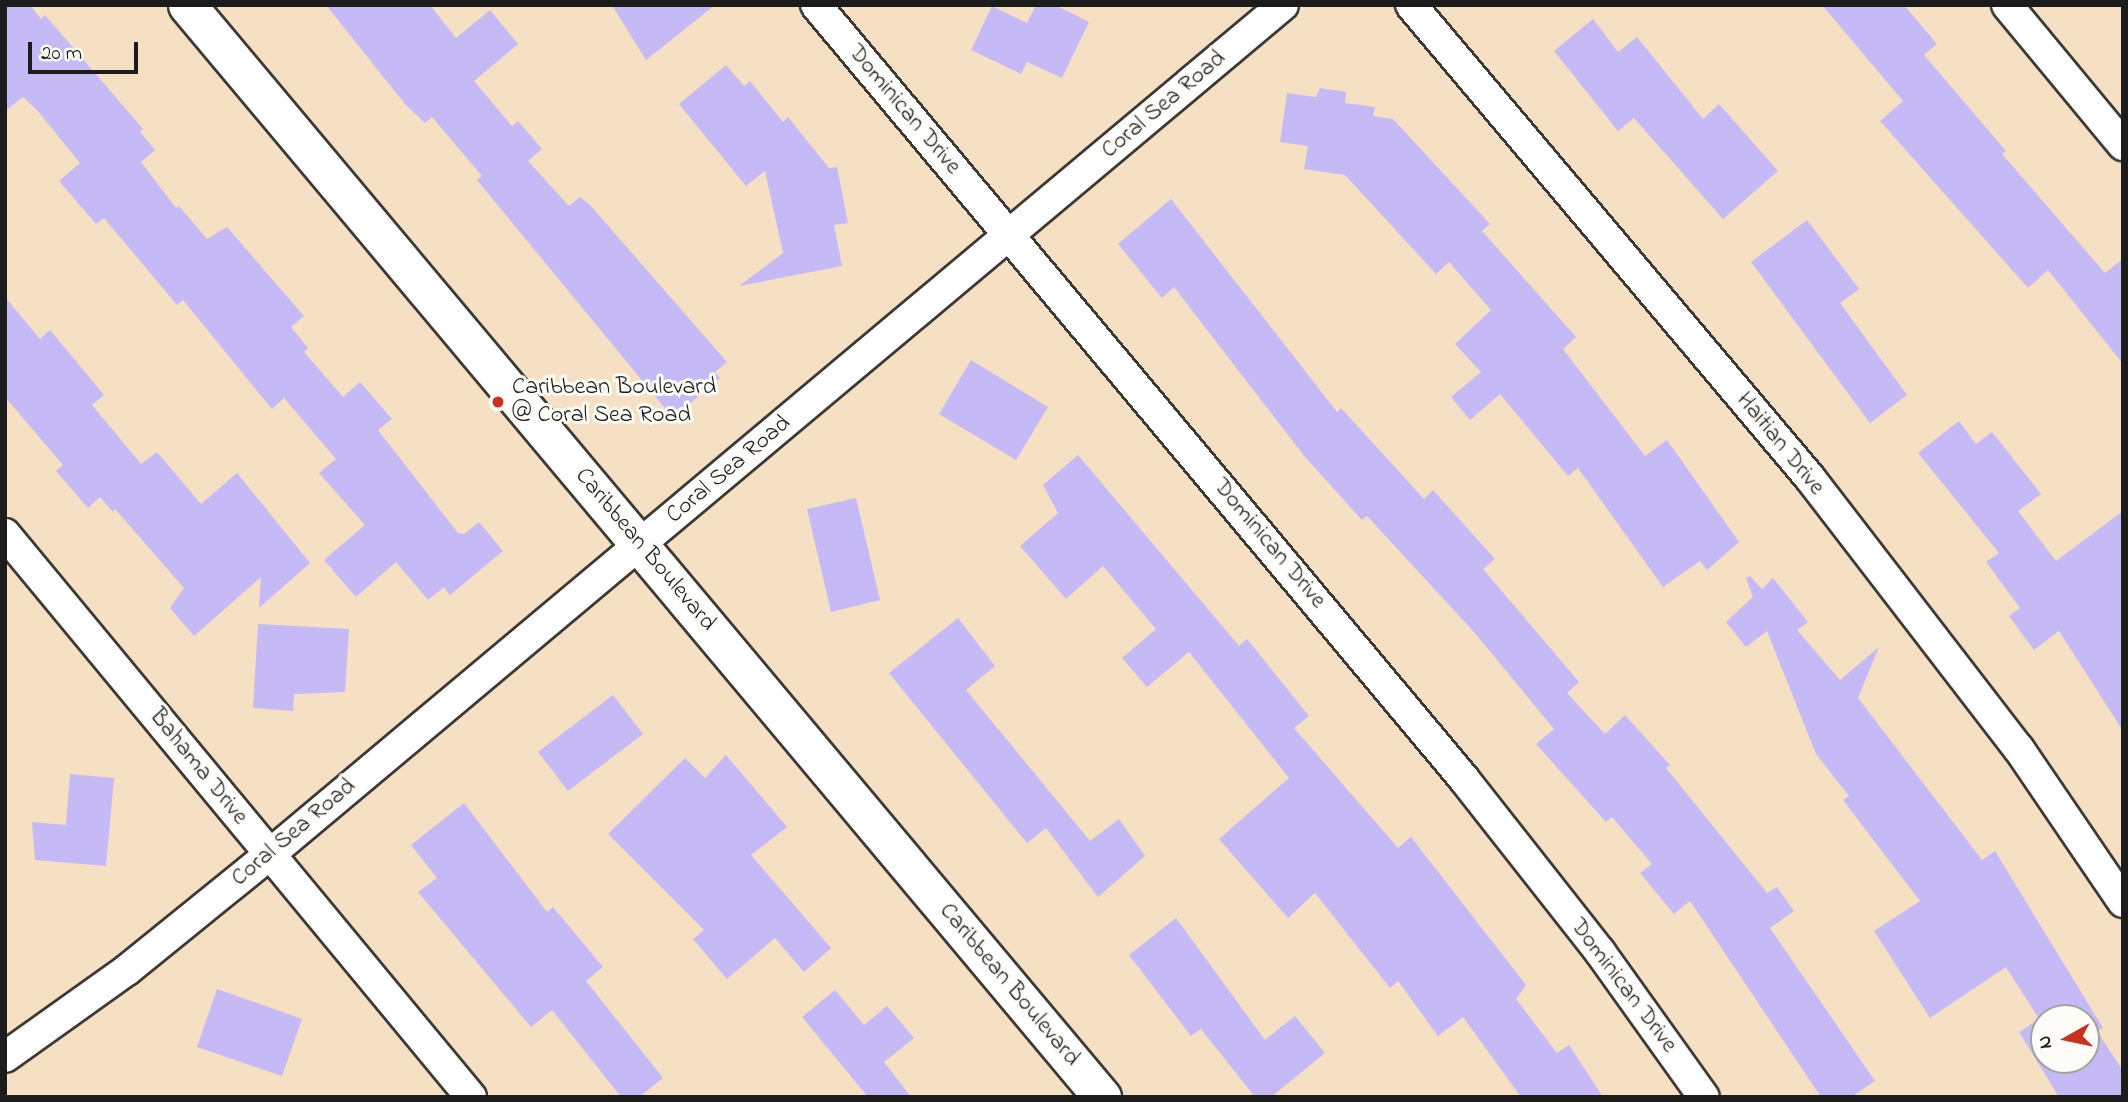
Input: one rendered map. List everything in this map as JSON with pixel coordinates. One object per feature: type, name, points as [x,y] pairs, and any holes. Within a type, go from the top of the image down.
[{"type":"street","name":"Caribbean Boulevard","points":[[187,5],[1102,1097]]},
{"type":"street","name":"Dominican Drive","points":[[816,5],[1493,815],[1600,952],[1704,1097]]},
{"type":"street","name":"Coral Sea Road","points":[[5,1056],[127,970],[269,855],[1007,233],[1283,5]]},
{"type":"street","name":"Haitian Drive","points":[[1411,5],[1810,478],[2019,749],[2123,902]]},
{"type":"street","points":[[2007,5],[2123,145]]},
{"type":"street","name":"Bahama Drive","points":[[5,534],[471,1097]]},
{"type":"building","points":[[5,5],[30,5],[41,19],[45,15],[143,129],[140,132],[155,150],[141,162],[176,208],[179,206],[207,239],[227,227],[304,316],[291,327],[308,348],[304,352],[343,397],[360,382],[392,419],[378,430],[458,533],[464,534],[479,522],[503,551],[450,595],[444,587],[428,600],[396,562],[356,597],[324,560],[365,525],[319,473],[336,459],[284,398],[272,409],[183,300],[177,305],[104,218],[96,224],[59,181],[80,163],[37,110],[23,97],[5,111]]},
{"type":"building","points":[[326,5],[430,5],[456,38],[490,10],[518,44],[474,81],[512,126],[518,121],[542,149],[528,161],[569,206],[580,197],[590,205],[727,362],[715,372],[720,378],[673,418],[477,180],[482,176],[432,117],[425,123],[405,104]]},
{"type":"building","points":[[612,5],[715,5],[646,60]]},
{"type":"building","points":[[1036,5],[1055,5],[1089,22],[1062,78],[1027,62],[1021,74],[971,50],[992,6],[1027,23]]},
{"type":"building","points":[[1822,5],[1904,5],[1937,44],[1924,55],[2006,151],[2002,154],[2105,273],[2123,259],[2123,364],[2048,270],[2028,288],[1880,121],[1903,101]]},
{"type":"building","points":[[1593,19],[1618,52],[1637,37],[1703,119],[1719,104],[1778,171],[1723,219],[1634,118],[1618,131],[1554,51]]},
{"type":"building","points":[[726,65],[744,86],[750,81],[783,122],[788,117],[829,168],[837,167],[848,223],[834,225],[842,266],[739,286],[783,253],[765,171],[746,186],[679,104]]},
{"type":"building","points":[[1320,88],[1346,92],[1345,103],[1375,107],[1373,116],[1393,119],[1490,224],[1482,231],[1576,337],[1563,349],[1645,456],[1667,440],[1739,542],[1707,570],[1700,561],[1663,587],[1578,468],[1568,476],[1500,394],[1470,420],[1451,397],[1481,372],[1455,344],[1491,310],[1449,262],[1436,274],[1345,175],[1304,169],[1308,146],[1280,142],[1287,93],[1316,97]]},
{"type":"building","points":[[1171,199],[1337,412],[1341,408],[1424,499],[1433,490],[1495,559],[1483,569],[1579,682],[1567,693],[1605,734],[1625,715],[1670,765],[1666,768],[1767,893],[1777,887],[1794,911],[1770,928],[1875,1081],[1851,1097],[1821,1097],[1690,901],[1674,914],[1640,873],[1652,864],[1612,817],[1606,822],[1536,744],[1554,729],[1474,632],[1367,516],[1362,520],[1305,457],[1174,287],[1162,298],[1118,244]]},
{"type":"building","points":[[1807,220],[1859,289],[1840,303],[1907,395],[1870,423],[1751,262]]},
{"type":"building","points":[[5,297],[40,339],[50,330],[104,395],[92,405],[141,464],[157,452],[201,504],[237,473],[310,563],[259,608],[261,577],[194,636],[170,608],[184,588],[115,509],[113,512],[100,497],[88,508],[56,471],[63,465],[5,397]]},
{"type":"building","points":[[971,360],[1048,407],[1016,460],[939,414]]},
{"type":"building","points":[[1959,421],[1976,444],[1992,432],[2041,494],[2018,511],[2056,561],[2123,511],[2123,731],[2059,631],[2034,650],[2009,616],[2020,608],[1986,562],[1999,553],[1918,453]]},
{"type":"building","points":[[1078,455],[1239,646],[1247,639],[1309,716],[1294,728],[1398,848],[1411,837],[1526,985],[1516,999],[1557,1053],[1569,1045],[1603,1097],[1521,1097],[1463,1017],[1438,1036],[1398,981],[1390,988],[1315,893],[1288,918],[1219,839],[1289,778],[1189,652],[1147,687],[1122,658],[1156,629],[1103,566],[1066,599],[1020,546],[1058,513],[1043,485]]},
{"type":"building","points":[[856,498],[880,600],[831,612],[807,509]]},
{"type":"building","points":[[1750,576],[1762,589],[1773,578],[1808,622],[1797,630],[1840,680],[1879,647],[1858,698],[1982,860],[1995,851],[2088,1004],[2030,1005],[2006,967],[1930,1018],[1874,931],[1920,901],[1843,800],[1849,796],[1816,754],[1767,631],[1746,647],[1726,622],[1753,597],[1746,578]]},
{"type":"building","points":[[958,618],[995,666],[966,690],[1090,841],[1119,819],[1145,856],[1098,897],[1046,828],[1027,843],[889,673]]},
{"type":"building","points":[[258,624],[349,629],[345,692],[294,694],[293,711],[253,708]]},
{"type":"building","points":[[613,695],[643,734],[568,791],[538,752]]},
{"type":"building","points":[[726,755],[787,827],[751,855],[831,948],[804,972],[775,938],[727,979],[693,939],[704,930],[608,834],[685,758],[705,778]]},
{"type":"building","points":[[70,774],[114,778],[106,866],[35,860],[32,822],[66,825]]},
{"type":"building","points":[[464,803],[547,912],[553,907],[603,967],[586,981],[663,1078],[639,1097],[621,1097],[552,1010],[531,1027],[418,892],[437,878],[411,845]]},
{"type":"building","points":[[1176,918],[1265,1040],[1295,1016],[1325,1053],[1271,1097],[1255,1097],[1201,1029],[1191,1036],[1129,955]]},
{"type":"building","points":[[217,989],[302,1019],[282,1076],[197,1047]]},
{"type":"building","points":[[835,990],[864,1025],[887,1006],[914,1038],[884,1062],[911,1097],[868,1097],[802,1017]]},
{"type":"building","points":[[2030,1025],[2030,1050],[2019,1032]]},
{"type":"building","points":[[2100,1036],[2123,1071],[2123,1097],[2059,1097],[2045,1074],[2100,1074]]},
{"type":"place","name":"Caribbean Boulevard @ Coral Sea Road","points":[[498,402]]}]
